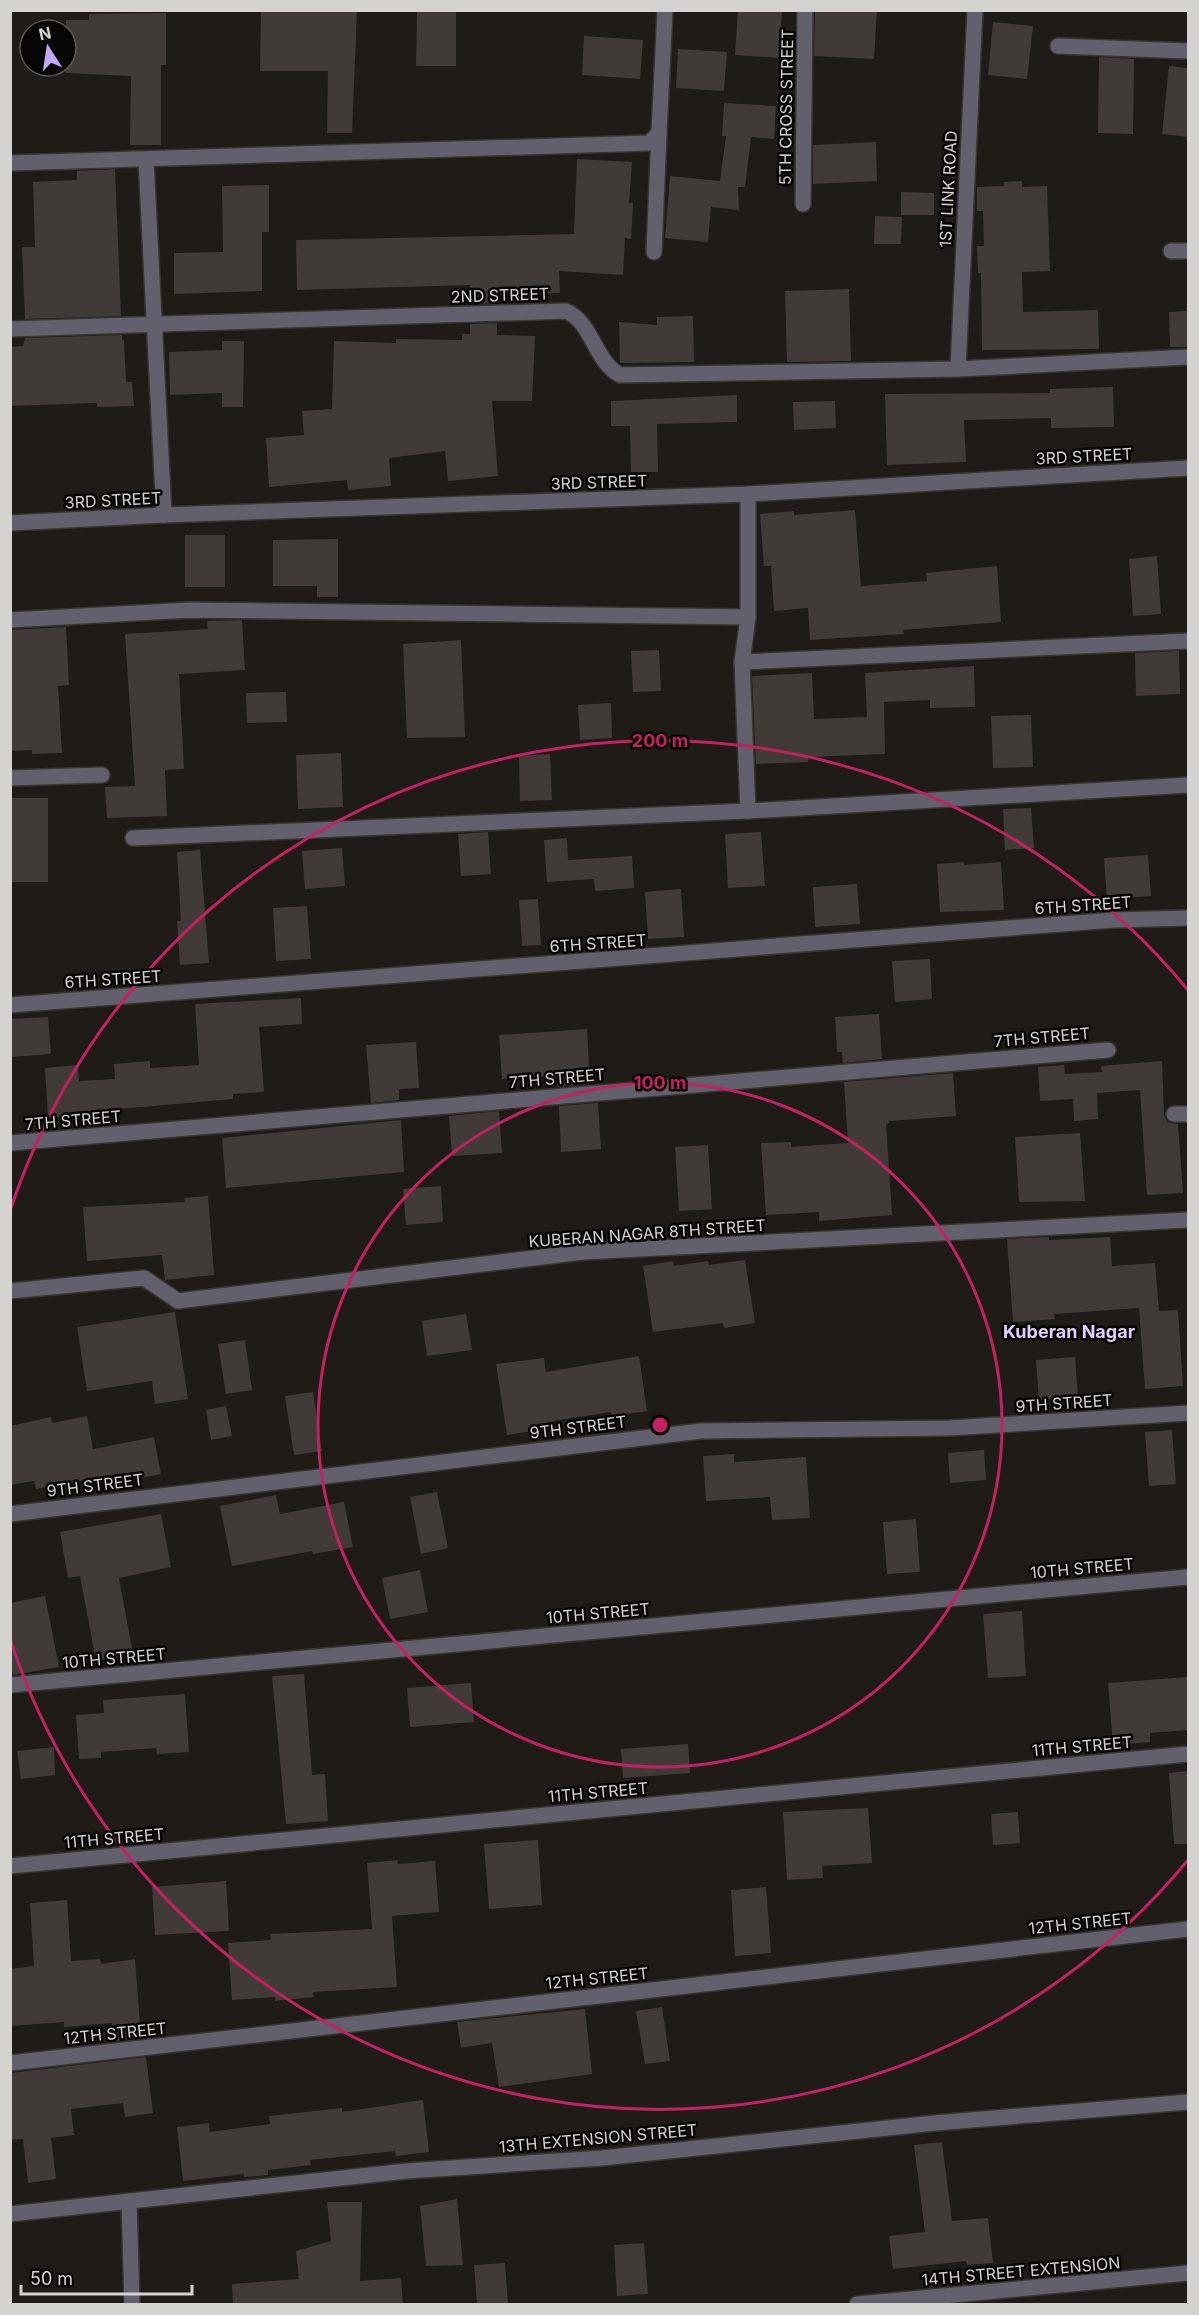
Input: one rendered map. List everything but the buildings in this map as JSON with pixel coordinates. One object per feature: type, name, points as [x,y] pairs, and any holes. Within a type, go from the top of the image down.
[{"type":"street","points":[[654,252],[664,10]]},
{"type":"street","name":"5TH CROSS STREET","points":[[803,204],[805,10]]},
{"type":"street","name":"1ST LINK ROAD","points":[[958,369],[975,10]]},
{"type":"street","points":[[1058,46],[1188,51]]},
{"type":"street","points":[[10,164],[650,143],[659,134]]},
{"type":"street","points":[[146,160],[164,515]]},
{"type":"street","points":[[1171,251],[1188,251]]},
{"type":"street","name":"2ND STREET","points":[[10,329],[566,311],[578,316],[604,362],[610,370],[620,375],[958,369],[1188,357]]},
{"type":"street","name":"3RD STREET","points":[[10,523],[164,515],[748,494],[1188,468]]},
{"type":"street","points":[[747,811],[742,662],[748,617],[748,494]]},
{"type":"street","points":[[10,620],[190,610],[748,617]]},
{"type":"street","points":[[742,662],[1188,641]]},
{"type":"street","points":[[10,778],[102,775]]},
{"type":"street","points":[[133,838],[747,811],[1188,785]]},
{"type":"street","name":"6TH STREET","points":[[10,1005],[1114,920],[1188,918]]},
{"type":"street","name":"7TH STREET","points":[[10,1143],[1107,1050]]},
{"type":"street","name":"KUBERAN NAGAR 8TH STREET","points":[[10,1291],[144,1278],[177,1301],[583,1252],[1188,1220]]},
{"type":"street","name":"9TH STREET","points":[[10,1514],[701,1431],[949,1428],[1188,1413]]},
{"type":"street","name":"10TH STREET","points":[[10,1685],[1188,1576]]},
{"type":"street","name":"11TH STREET","points":[[10,1866],[1188,1754]]},
{"type":"street","name":"12TH STREET","points":[[10,2063],[1188,1929]]},
{"type":"street","name":"13TH EXTENSION STREET","points":[[10,2214],[407,2171],[602,2158],[935,2123],[1188,2102]]},
{"type":"street","points":[[129,2201],[132,2304]]},
{"type":"street","name":"14TH STREET EXTENSION","points":[[857,2304],[1188,2273]]},
{"type":"district","name":"Kuberan Nagar","points":[[1069,1332]]}]
